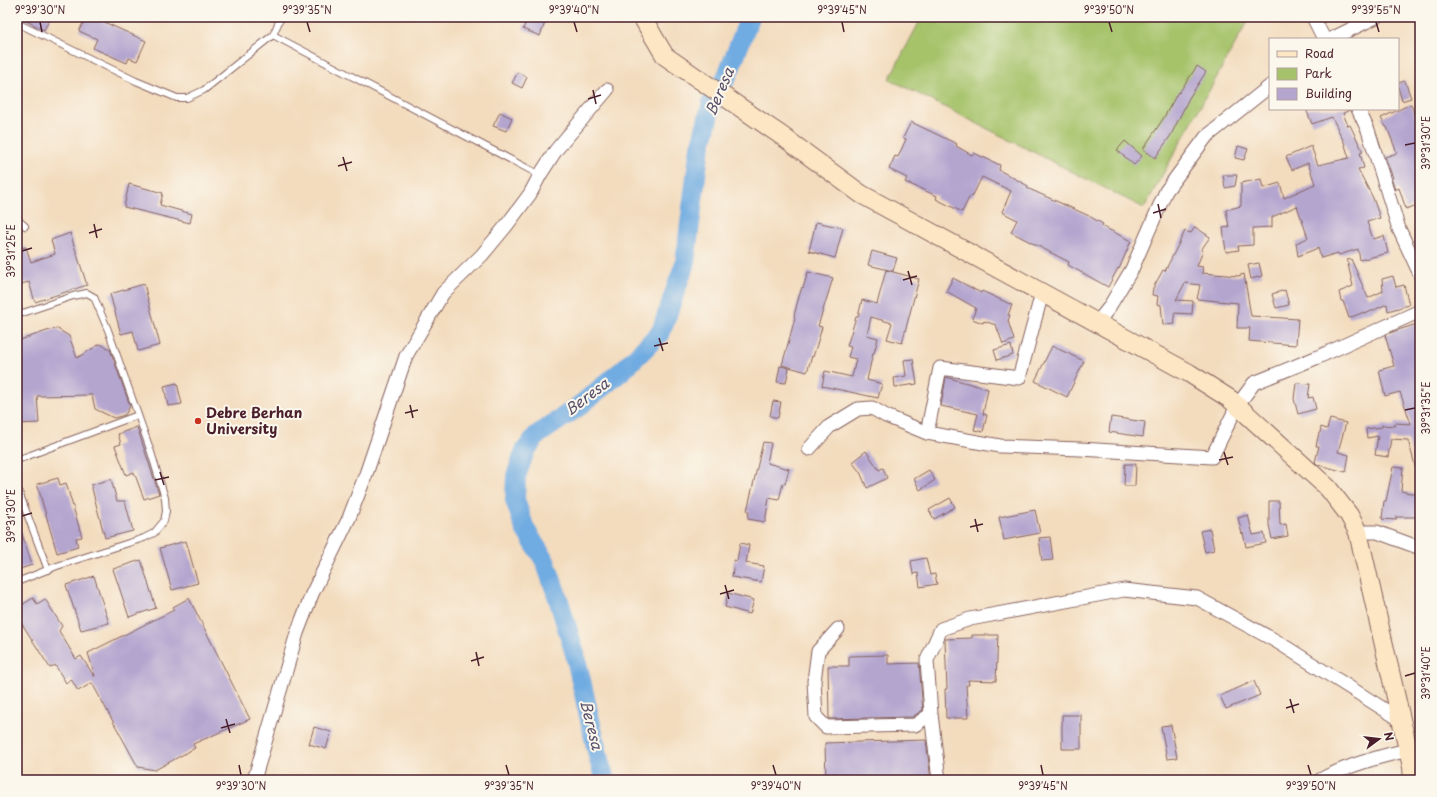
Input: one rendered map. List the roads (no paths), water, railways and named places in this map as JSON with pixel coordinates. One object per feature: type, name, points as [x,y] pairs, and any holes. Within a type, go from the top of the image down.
[{"type":"main road","points":[[642,17],[665,56],[782,136],[861,194],[1189,373],[1230,399],[1328,488],[1349,515],[1358,532],[1401,720],[1414,749],[1415,776]]},
{"type":"street","points":[[1313,17],[1324,38]]},
{"type":"street","points":[[1333,38],[1376,17]]},
{"type":"street","points":[[1097,323],[1108,309],[1132,269],[1166,191],[1206,137],[1269,87]]},
{"type":"street","points":[[254,780],[297,633],[312,594],[348,518],[366,474],[406,356],[444,293],[482,255],[501,232],[530,194],[556,150],[607,90]]},
{"type":"street","points":[[1358,110],[1368,130],[1399,229],[1420,274]]},
{"type":"street","points":[[927,433],[940,368],[1019,378],[1042,293]]},
{"type":"street","points":[[809,449],[830,426],[858,409],[872,408],[886,416],[927,433],[1000,446],[1080,448],[1212,457],[1238,406],[1254,383],[1318,357],[1420,311]]},
{"type":"street","points":[[1358,532],[1376,532],[1420,548]]},
{"type":"street","points":[[939,780],[931,714],[927,660],[941,629],[970,619],[1124,590],[1197,598],[1276,641],[1401,720]]},
{"type":"street","points":[[838,630],[818,651],[814,682],[816,717],[826,727],[915,725],[931,714]]},
{"type":"street","points":[[1320,780],[1352,766],[1414,749]]},
{"type":"lane","points":[[17,22],[136,81],[177,98],[187,98],[204,90],[273,35],[281,17]]},
{"type":"lane","points":[[273,35],[540,175]]},
{"type":"lane","points":[[17,219],[25,226]]},
{"type":"lane","points":[[17,315],[72,296],[87,293],[94,297],[108,330],[138,414],[165,498],[166,511],[164,520],[154,533],[144,538],[17,582]]},
{"type":"lane","points":[[17,460],[138,414]]},
{"type":"lane","points":[[17,487],[48,570]]},
{"type":"waterway","name":"Beresa","points":[[605,780],[599,760],[575,654],[558,598],[545,561],[525,529],[515,500],[516,476],[525,451],[537,435],[578,407],[624,369],[661,332],[685,263],[699,153],[712,102],[727,76],[750,17]]},
{"type":"place","name":"Debre Berhan University","points":[[198,421]]}]
